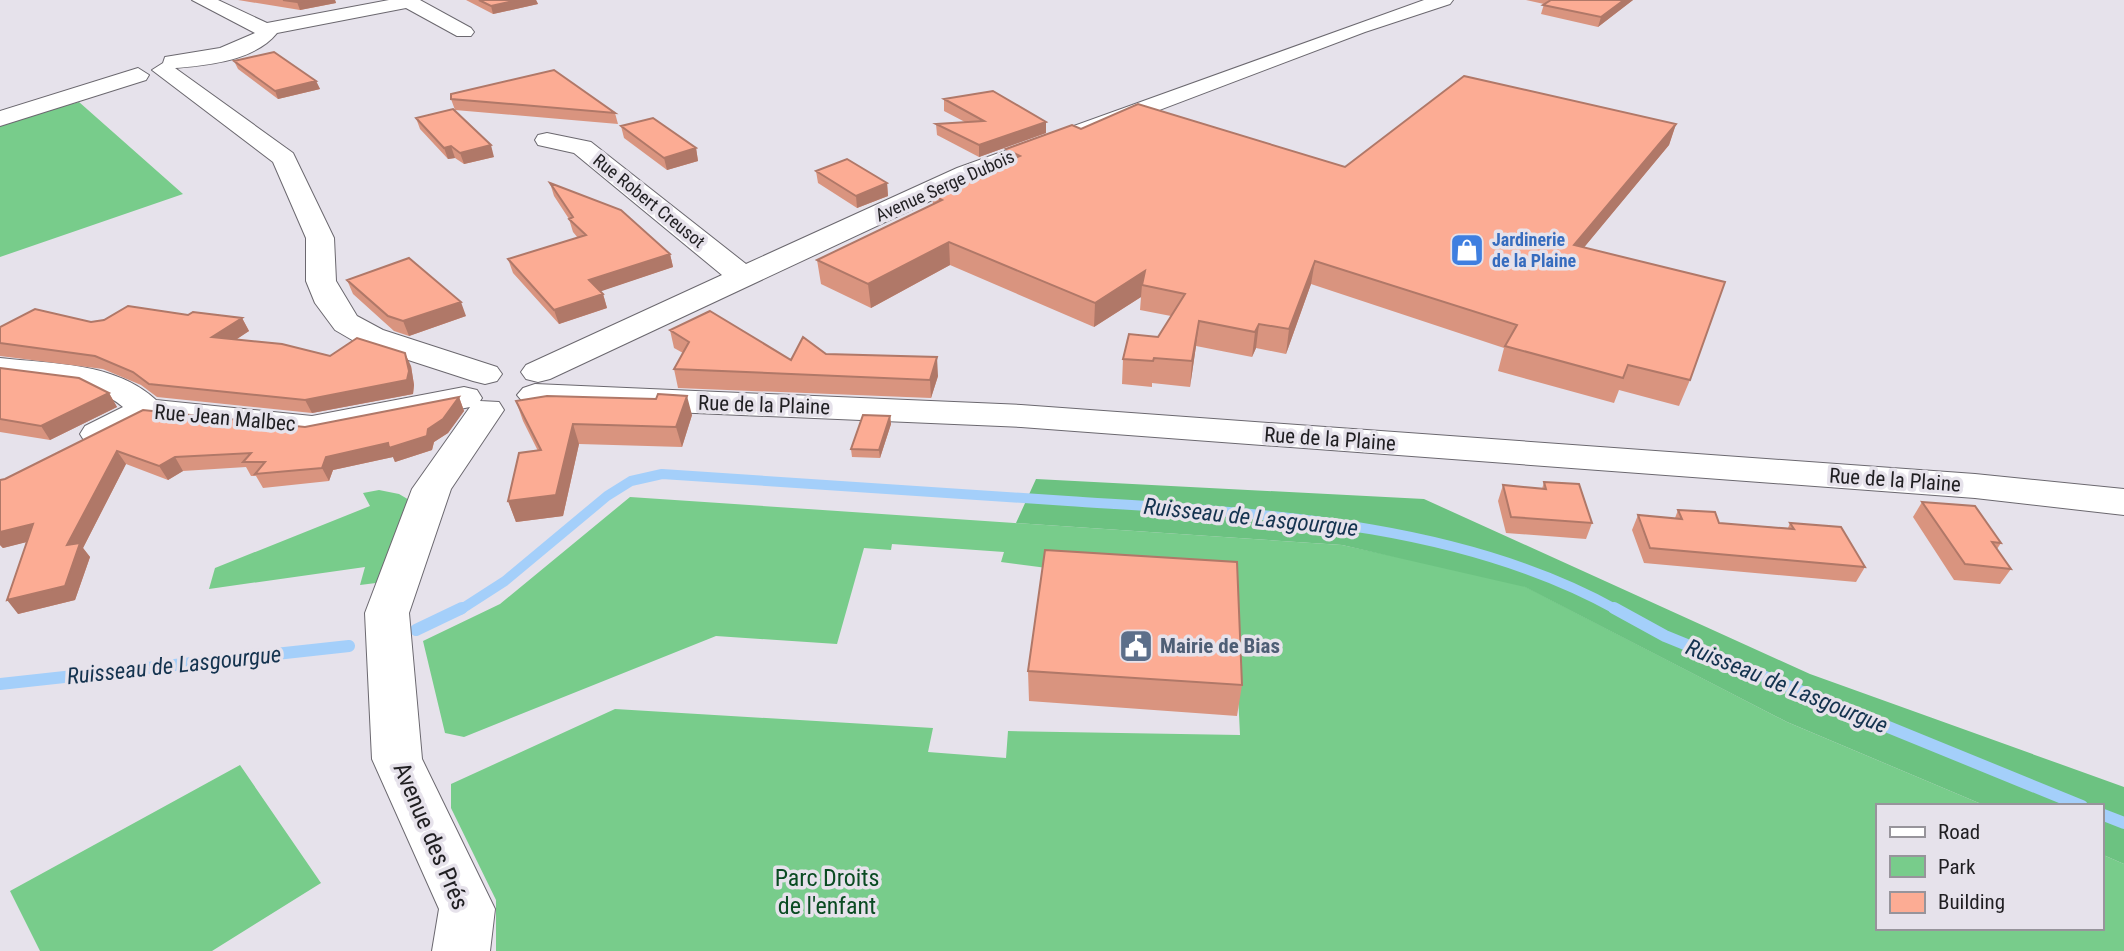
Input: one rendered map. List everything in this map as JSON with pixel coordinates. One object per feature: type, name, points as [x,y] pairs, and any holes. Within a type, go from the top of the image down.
[{"type":"street","points":[[202,0],[266,29],[409,2],[464,32]]},
{"type":"street","name":"Avenue Serge Dubois","points":[[536,384],[743,277],[966,174],[1358,28],[1443,0]]},
{"type":"street","points":[[0,119],[158,69],[241,48],[265,36],[266,29]]},
{"type":"street","points":[[158,69],[284,158],[320,238],[321,281],[331,303],[346,323],[479,394]]},
{"type":"street","name":"Rue Robert Creusot","points":[[547,140],[582,147],[743,277]]},
{"type":"street","points":[[0,368],[108,382],[140,402],[146,410]]},
{"type":"street","name":"Rue de la Plaine","points":[[479,394],[520,368],[536,384],[1035,417],[1975,486],[2124,502]]},
{"type":"street","name":"Rue Jean Malbec","points":[[69,448],[146,410],[312,427],[361,421],[479,394]]},
{"type":"street","name":"Avenue des Prés","points":[[461,951],[467,909],[397,759],[387,613],[432,489],[479,394]]},
{"type":"green space","points":[[79,102],[183,194],[0,257],[0,124]]},
{"type":"green space","points":[[1036,479],[1424,499],[1810,674],[2124,787],[2124,864],[2103,855],[2103,804],[1981,804],[1787,722],[1525,587],[1342,545],[1016,523]]},
{"type":"green space","points":[[379,490],[399,494],[411,501],[376,583],[360,585],[365,567],[209,589],[215,568],[370,506],[363,493]]},
{"type":"green space","name":"Parc Droits de l'enfant","points":[[630,497],[1342,545],[1518,583],[1787,722],[1981,804],[1876,804],[1876,930],[2103,930],[2103,855],[2124,864],[2124,951],[496,951],[496,900],[451,808],[451,784],[615,709],[933,728],[928,752],[1006,758],[1008,731],[1240,735],[1233,592],[1001,562],[1004,552],[892,544],[891,550],[864,548],[837,644],[716,636],[464,737],[445,733],[423,641],[500,604]]},
{"type":"green space","points":[[240,765],[321,883],[212,951],[40,951],[10,891]]},
{"type":"building","points":[[479,0],[518,0],[491,6]]},
{"type":"building","points":[[1551,0],[1624,0],[1601,17],[1543,5]]},
{"type":"building","points":[[274,52],[316,81],[275,91],[234,61]]},
{"type":"building","points":[[554,70],[615,113],[451,99],[451,94]]},
{"type":"building","points":[[1464,76],[1676,124],[1574,245],[1725,282],[1690,380],[1628,365],[1623,378],[1505,346],[1517,325],[1315,261],[1289,329],[1259,324],[1255,332],[1199,321],[1192,361],[1154,358],[1153,361],[1123,359],[1129,334],[1158,337],[1185,294],[1142,285],[1145,271],[1095,303],[949,242],[868,284],[817,260],[942,200],[932,195],[1020,156],[1006,149],[1072,125],[1081,129],[1138,104],[1345,167]]},
{"type":"building","points":[[993,91],[1046,122],[979,145],[936,124],[984,121],[944,99]]},
{"type":"building","points":[[453,109],[491,145],[460,153],[451,146],[444,148],[416,118]]},
{"type":"building","points":[[653,118],[696,148],[664,158],[621,126]]},
{"type":"building","points":[[847,159],[887,183],[856,196],[816,171]]},
{"type":"building","points":[[550,183],[621,210],[670,254],[589,280],[603,294],[554,310],[508,259],[586,235],[569,219],[573,217]]},
{"type":"building","points":[[409,258],[461,302],[403,321],[388,316],[347,280]]},
{"type":"building","points":[[128,306],[188,315],[193,312],[242,318],[212,337],[282,344],[330,356],[357,338],[405,353],[409,371],[407,380],[305,400],[149,384],[133,372],[95,356],[0,343],[0,327],[35,309],[91,322],[104,320]]},
{"type":"building","points":[[710,311],[791,360],[803,337],[826,354],[937,357],[930,380],[674,369],[689,342],[670,330]]},
{"type":"building","points":[[0,368],[79,378],[109,393],[41,426],[0,419]]},
{"type":"building","points":[[658,394],[687,396],[676,427],[573,424],[556,495],[508,501],[519,453],[541,450],[516,401],[547,396],[656,399]]},
{"type":"building","points":[[459,397],[443,419],[428,429],[427,436],[389,448],[388,443],[326,457],[322,468],[255,474],[265,462],[243,462],[251,453],[175,457],[159,466],[117,451],[67,545],[80,543],[65,586],[7,600],[33,524],[0,532],[0,480],[143,410],[305,427]]},
{"type":"building","points":[[863,415],[890,416],[879,450],[851,449]]},
{"type":"building","points":[[1544,482],[1579,484],[1592,523],[1511,517],[1503,485],[1546,489]]},
{"type":"building","points":[[1922,502],[1975,506],[2001,543],[1992,542],[2011,569],[1965,564]]},
{"type":"building","points":[[1678,510],[1715,512],[1719,523],[1794,529],[1790,523],[1841,527],[1865,567],[1650,548],[1638,515],[1682,519]]},
{"type":"building","name":"Mairie de Bias","points":[[1045,550],[1237,562],[1242,685],[1028,671]]},
{"type":"waterway","name":"Ruisseau de Lasgourgue","points":[[460,610],[505,581],[607,496],[631,481],[662,474],[1208,510],[1350,526],[1420,539],[1488,556],[1554,580],[1617,610]]},
{"type":"waterway","name":"Ruisseau de Lasgourgue","points":[[416,630],[462,608]]},
{"type":"waterway","name":"Ruisseau de Lasgourgue","points":[[1614,608],[1665,636],[2077,804]]},
{"type":"waterway","name":"Ruisseau de Lasgourgue","points":[[0,684],[349,646]]},
{"type":"waterway","name":"Ruisseau de Lasgourgue","points":[[2103,815],[2124,823]]},
{"type":"place","name":"Jardinerie de la Plaine","points":[[1467,250]]},
{"type":"place","name":"Mairie de Bias","points":[[1136,646]]}]
